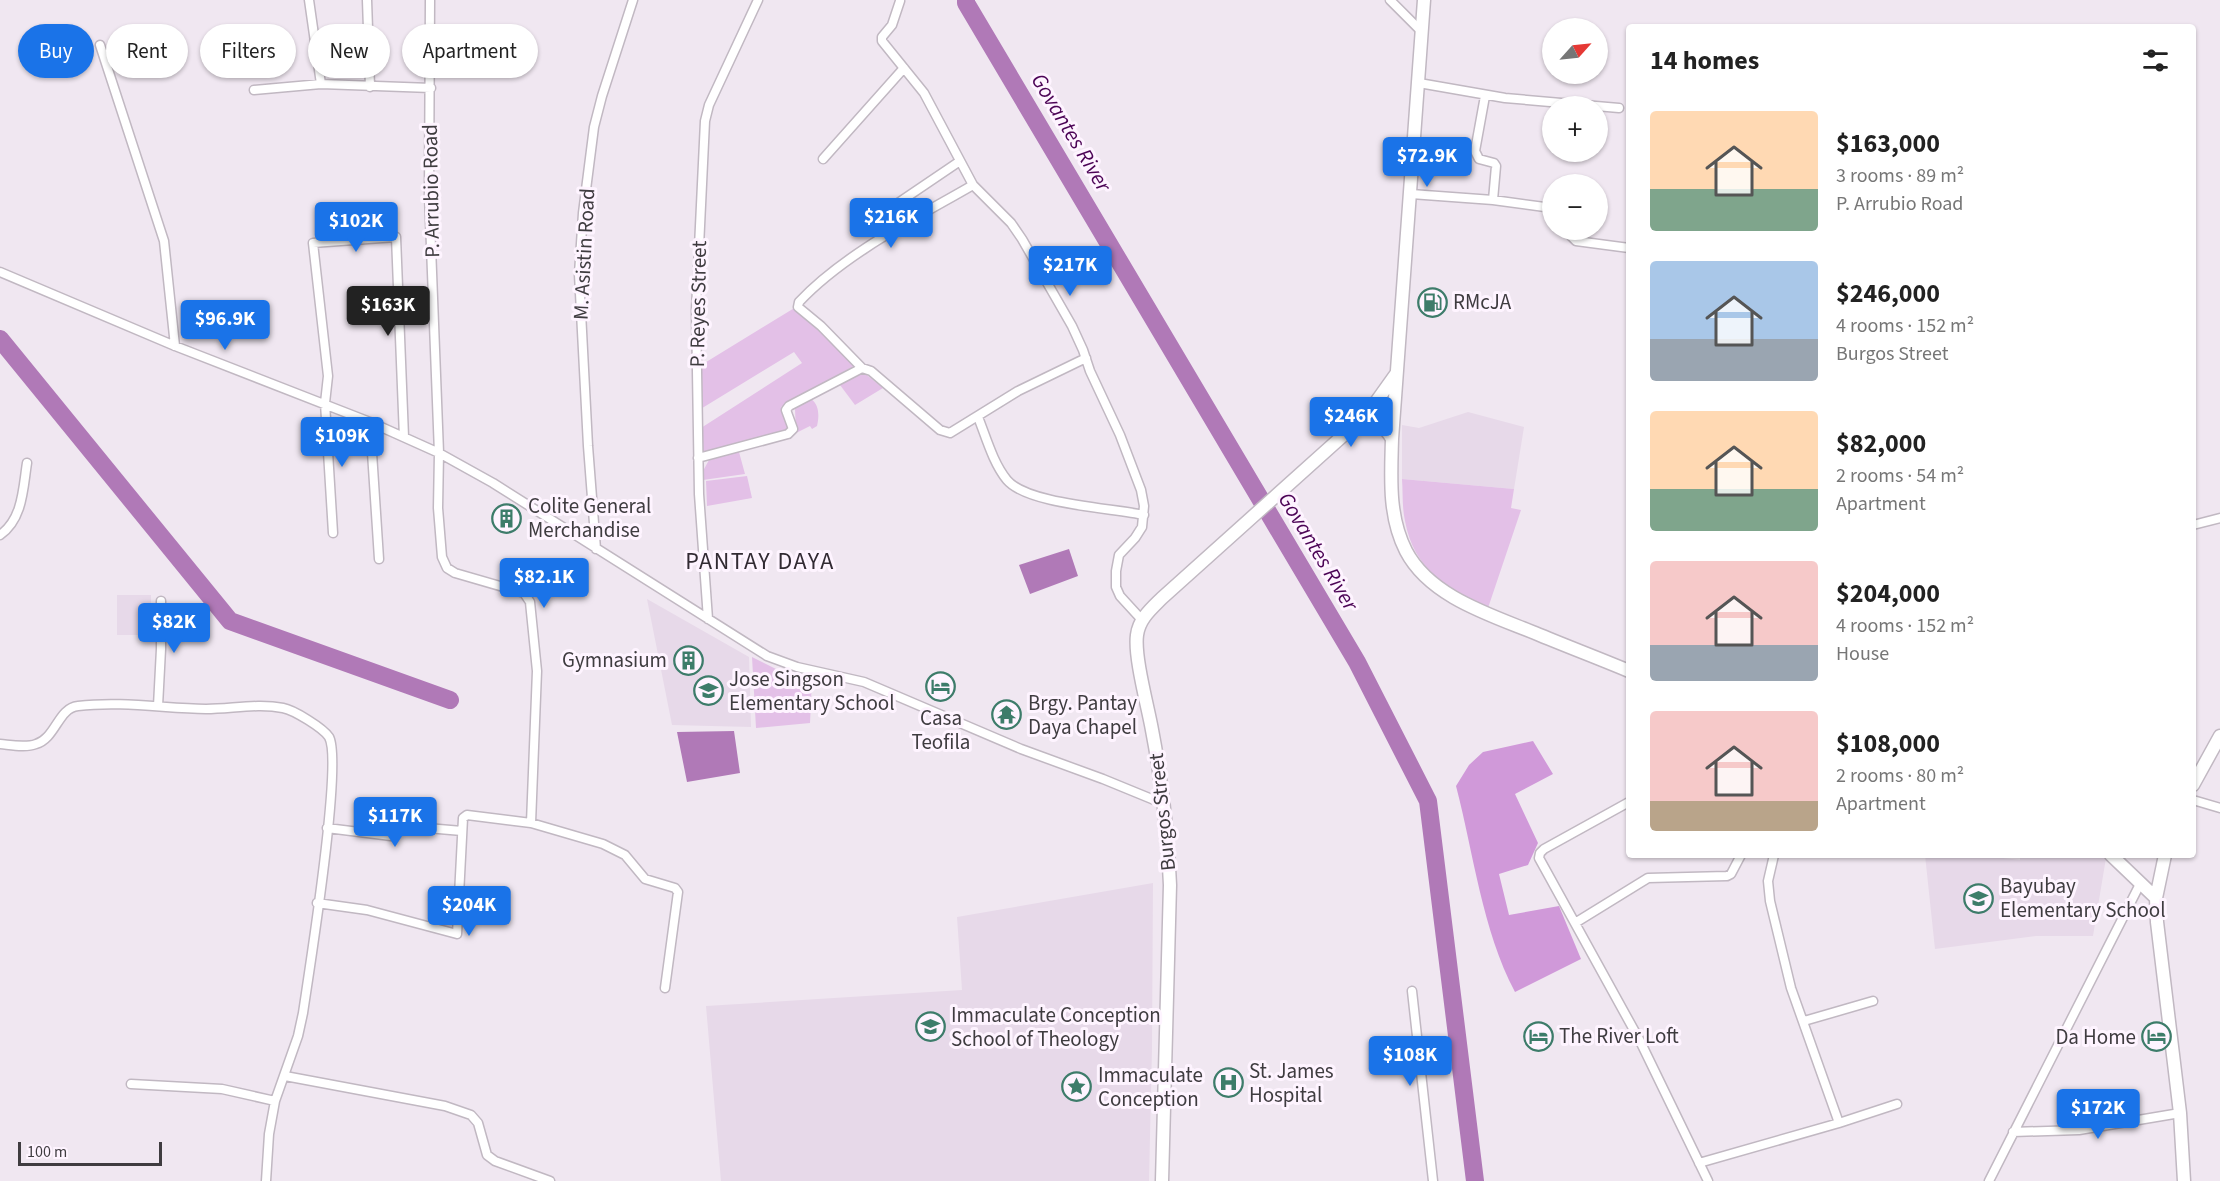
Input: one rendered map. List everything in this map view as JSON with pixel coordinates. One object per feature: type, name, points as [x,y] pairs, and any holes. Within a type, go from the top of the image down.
[{"type":"main road","points":[[1424,0],[1392,439],[1391,490],[1398,531],[1407,553],[1423,573],[1445,593],[1483,614],[1626,670]]},
{"type":"main road","points":[[1142,620],[1162,598],[1360,418],[1376,402],[1396,374]]},
{"type":"main road","points":[[1360,418],[1369,418],[1380,423],[1392,439]]},
{"type":"main road","name":"Burgos Street","points":[[1142,620],[1137,636],[1137,646],[1164,804],[1170,885],[1162,1181]]},
{"type":"main road","points":[[2196,780],[2220,736]]},
{"type":"main road","points":[[2114,858],[2156,898]]},
{"type":"main road","points":[[2164,858],[2156,898],[2162,972],[2180,1113],[2184,1181]]},
{"type":"street","points":[[309,0],[321,84]]},
{"type":"street","points":[[367,0],[370,87]]},
{"type":"street","name":"P. Arrubio Road","points":[[430,0],[429,195],[439,453],[438,508],[444,563],[455,573],[524,593],[530,602],[537,671],[531,823]]},
{"type":"street","name":"M. Asistin Road","points":[[596,549],[579,274],[583,213],[594,127],[633,0]]},
{"type":"street","name":"P. Reyes Street","points":[[708,619],[698,458],[696,310],[705,122],[713,96],[758,0]]},
{"type":"street","points":[[1390,0],[1422,32]]},
{"type":"street","points":[[900,1],[892,25],[881,40],[924,93],[973,184],[1011,223],[1022,239],[1072,326],[1138,482],[1144,515],[1139,533],[1119,555],[1116,587],[1120,596],[1142,620]]},
{"type":"street","points":[[100,45],[164,241],[175,346]]},
{"type":"street","points":[[824,159],[904,68]]},
{"type":"street","points":[[1419,83],[1485,96],[1619,108]]},
{"type":"street","points":[[254,90],[321,84],[431,88]]},
{"type":"street","points":[[1485,96],[1475,151],[1479,159],[1496,166],[1493,200]]},
{"type":"street","points":[[874,216],[898,203],[960,161]]},
{"type":"street","points":[[973,184],[893,231],[849,261],[799,302],[798,307],[821,326],[862,368],[872,370],[944,432],[954,432],[1018,391],[1086,358]]},
{"type":"street","points":[[1411,194],[1493,200],[1542,207]]},
{"type":"street","points":[[333,533],[325,403],[328,383],[327,365],[313,243],[396,237],[404,437]]},
{"type":"street","points":[[1575,240],[1626,248]]},
{"type":"street","points":[[0,272],[175,346],[325,403],[439,453],[493,483],[767,656],[781,662],[864,682],[1011,745],[1164,804]]},
{"type":"street","points":[[698,458],[788,434],[793,429],[786,410],[789,406],[862,368]]},
{"type":"street","points":[[978,417],[1005,477],[1021,491],[1144,515]]},
{"type":"street","points":[[370,422],[379,559]]},
{"type":"street","points":[[0,535],[14,522],[19,511],[27,463]]},
{"type":"street","points":[[2196,524],[2220,518]]},
{"type":"street","points":[[158,706],[161,601]]},
{"type":"street","points":[[0,744],[30,746],[41,742],[52,733],[65,712],[73,706],[158,706],[197,709],[282,708],[297,714],[327,734],[331,744],[332,762],[327,828],[303,1013],[285,1076],[275,1101],[269,1134],[266,1181]]},
{"type":"street","points":[[2196,801],[2220,808]]},
{"type":"street","points":[[1626,804],[1540,853],[1539,858],[1640,1041],[1708,1181]]},
{"type":"street","points":[[317,903],[367,910],[457,933],[463,818],[467,815],[531,823],[603,844],[626,855],[645,879],[675,888],[678,892],[665,988]]},
{"type":"street","points":[[327,828],[391,836],[404,826],[462,831]]},
{"type":"street","points":[[1575,923],[1648,878],[1727,876],[1731,874],[1739,858]]},
{"type":"street","points":[[1773,858],[1767,881],[1791,988],[1839,1123]]},
{"type":"street","points":[[1989,1181],[2140,884]]},
{"type":"street","points":[[1412,991],[1433,1181]]},
{"type":"street","points":[[1804,1021],[1873,1001]]},
{"type":"street","points":[[285,1076],[445,1106],[471,1114],[478,1123],[487,1155],[495,1161],[550,1181]]},
{"type":"street","points":[[131,1084],[222,1089],[275,1101]]},
{"type":"street","points":[[1700,1163],[1897,1104]]},
{"type":"street","points":[[2013,1132],[2079,1130],[2180,1113]]},
{"type":"shaded area","points":[[796,307],[854,366],[781,407],[788,427],[781,433],[702,452],[701,428],[802,363],[794,352],[699,410],[698,367]]},
{"type":"shaded area","points":[[863,372],[883,388],[855,405],[840,385],[843,380]]},
{"type":"shaded area","points":[[811,399],[817,408],[817,426],[812,429],[810,426],[796,433],[795,409]]},
{"type":"shaded area","points":[[1468,412],[1524,427],[1514,489],[1402,479],[1402,425],[1419,428]]},
{"type":"shaded area","points":[[739,452],[745,474],[703,480],[703,471],[709,460]]},
{"type":"shaded area","points":[[747,476],[752,498],[707,506],[706,481]]},
{"type":"shaded area","points":[[1402,479],[1514,489],[1511,508],[1521,510],[1488,608],[1446,585],[1424,565],[1409,538],[1404,516]]},
{"type":"shaded area","points":[[1069,549],[1078,576],[1030,594],[1019,565]]},
{"type":"shaded area","points":[[117,595],[151,595],[151,635],[117,635]]},
{"type":"shaded area","name":"Jose Singson Elementary School","points":[[647,599],[749,657],[751,727],[672,725]]},
{"type":"shaded area","points":[[752,657],[786,674],[812,679],[810,723],[756,728]]},
{"type":"shaded area","points":[[734,731],[740,773],[687,782],[677,732]]},
{"type":"shaded area","points":[[1533,741],[1553,774],[1515,794],[1538,843],[1528,865],[1499,874],[1509,915],[1559,906],[1581,959],[1515,992],[1494,943],[1456,786],[1469,765],[1483,752]]},
{"type":"shaded area","points":[[1925,858],[2020,860],[2020,858],[2106,858],[2093,936],[2036,936],[1935,949]]},
{"type":"shaded area","name":"Immaculate Conception School of Theology","points":[[1153,883],[1149,1181],[721,1181],[706,1006],[962,990],[957,917]]},
{"type":"waterway","name":"Govantes River","points":[[966,0],[1357,662],[1428,801],[1475,1181]]},
{"type":"waterway","points":[[0,339],[230,621],[450,700]]},
{"type":"place","name":"RMcJA","points":[[1432,302]]},
{"type":"place","name":"Colite General Merchandise","points":[[507,518]]},
{"type":"place","name":"Gymnasium","points":[[688,660]]},
{"type":"place","name":"Casa Teofila","points":[[941,687]]},
{"type":"place","name":"Jose Singson Elementary School","points":[[708,691]]},
{"type":"place","name":"Brgy. Pantay Daya Chapel","points":[[1007,715]]},
{"type":"place","name":"Bayubay Elementary School","points":[[1979,898]]},
{"type":"place","name":"Immaculate Conception School of Theology","points":[[930,1027]]},
{"type":"place","name":"The River Loft","points":[[1538,1036]]},
{"type":"place","name":"Da Home","points":[[2157,1037]]},
{"type":"place","name":"St. James Hospital","points":[[1228,1083]]},
{"type":"place","name":"Immaculate Conception","points":[[1077,1087]]},
{"type":"district","name":"PANTAY DAYA","points":[[760,561]]}]
